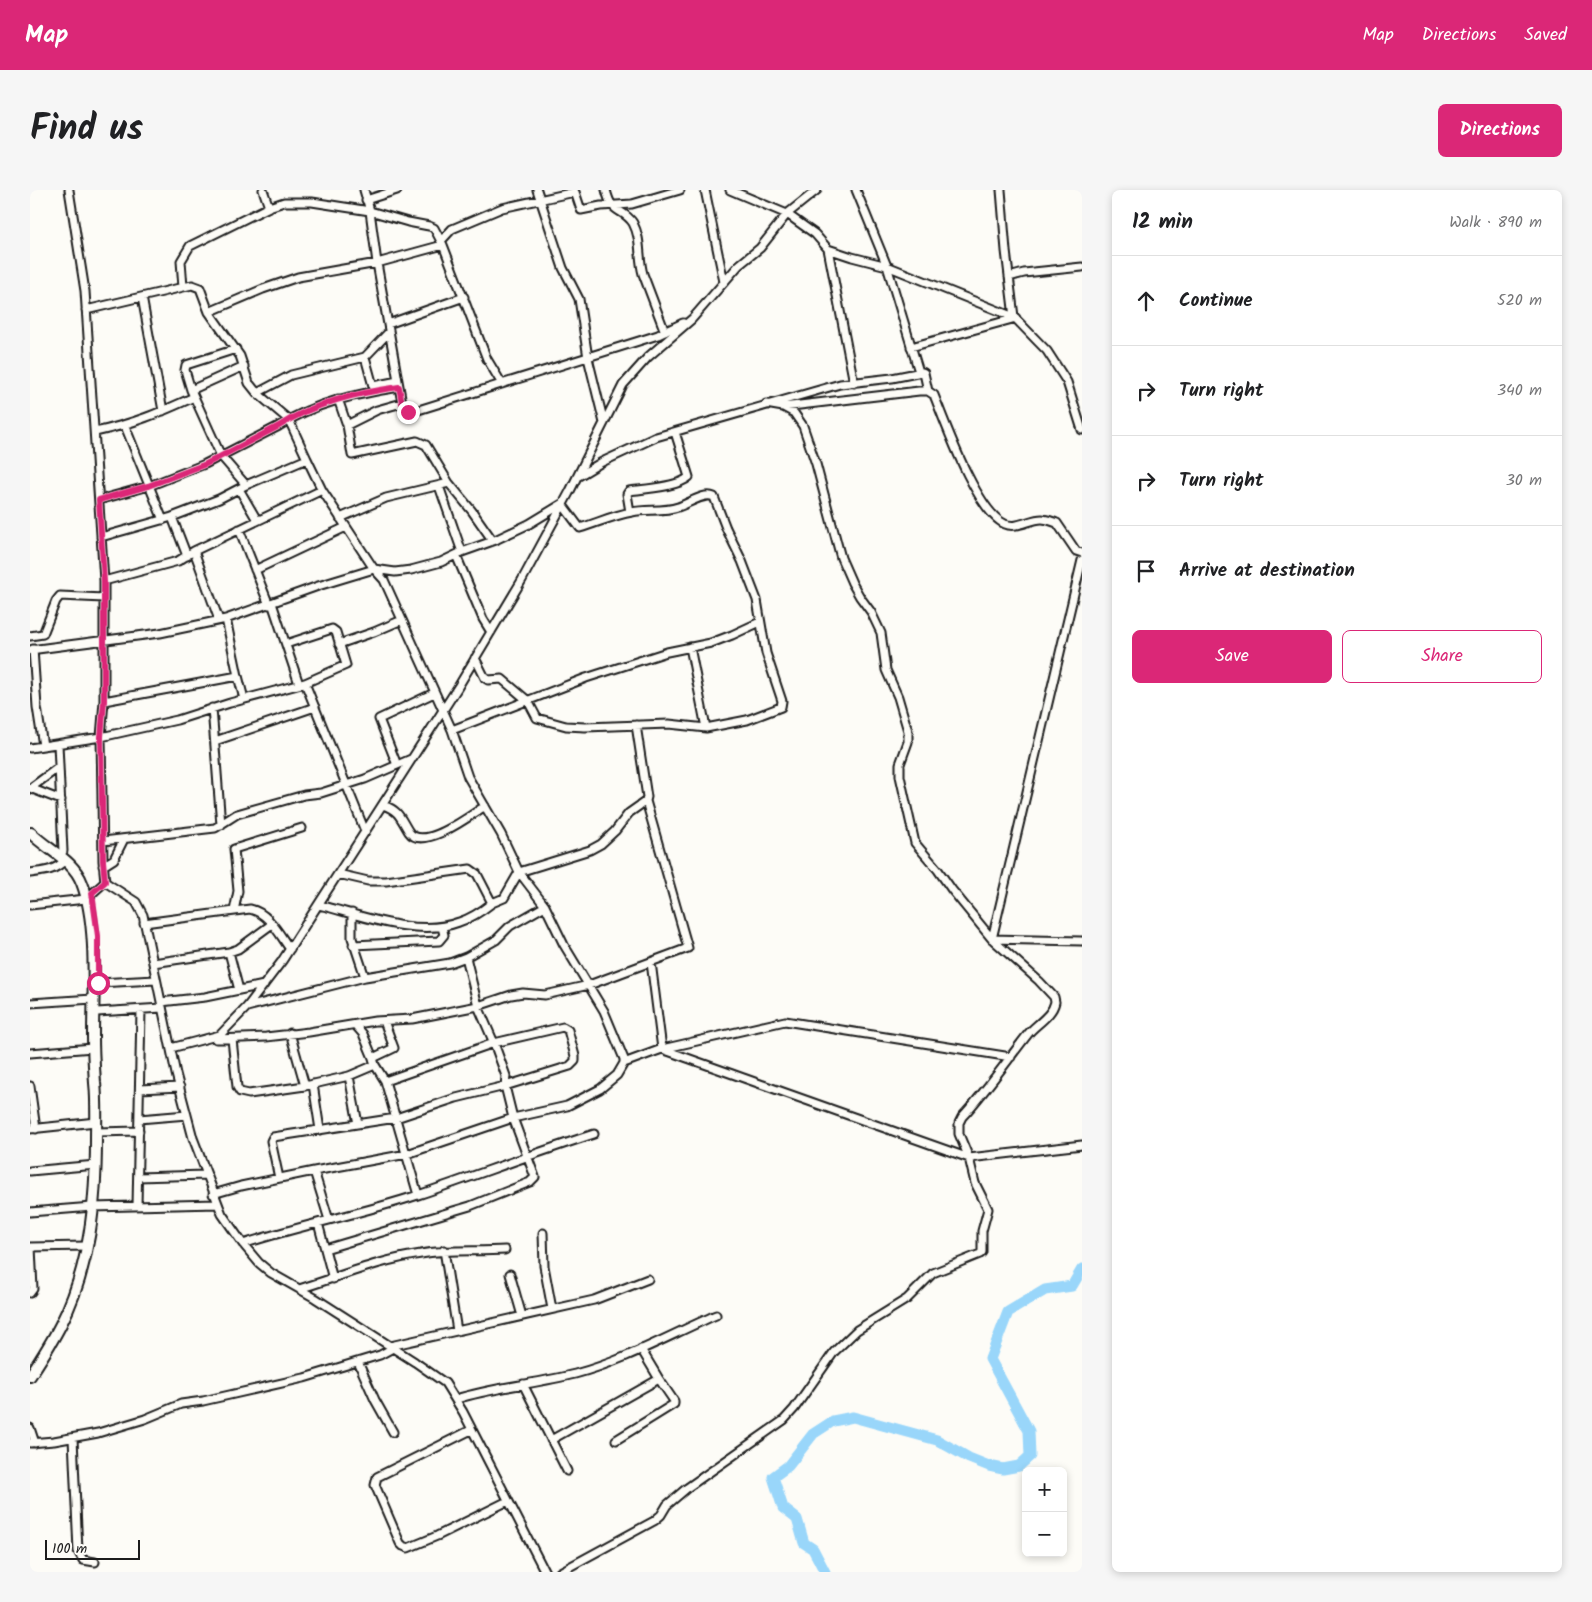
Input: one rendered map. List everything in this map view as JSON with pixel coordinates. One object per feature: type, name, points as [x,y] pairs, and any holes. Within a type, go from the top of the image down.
[{"type":"main road","points":[[30,1376],[62,1323],[77,1284],[87,1246],[96,1165],[96,1082],[98,1071],[98,936],[89,896],[74,869],[64,856],[39,842],[31,833]]},
{"type":"main road","points":[[89,896],[93,1000],[93,1072],[96,1082]]},
{"type":"street","points":[[69,190],[85,291],[104,582],[104,701],[101,737],[103,866],[105,882]]},
{"type":"street","points":[[263,190],[268,207]]},
{"type":"street","points":[[364,190],[370,211],[389,332],[402,403],[405,410],[412,412],[588,358],[665,332],[692,319]]},
{"type":"street","points":[[366,200],[398,190]]},
{"type":"street","points":[[537,190],[563,268],[579,299],[588,358],[604,424]]},
{"type":"street","points":[[606,190],[612,206],[627,216],[635,228],[640,245],[640,266],[665,332]]},
{"type":"street","points":[[183,287],[181,260],[190,246],[268,207],[284,202],[312,202],[370,211],[434,228],[452,229],[502,208],[575,192],[581,210],[632,204],[680,190]]},
{"type":"street","points":[[705,190],[724,282]]},
{"type":"street","points":[[730,190],[787,214],[815,234],[828,249],[854,383]]},
{"type":"street","points":[[171,1048],[220,1035],[247,1007],[290,949],[442,712],[522,580],[624,385],[632,374],[648,357],[692,319],[724,282],[760,248],[787,214],[817,190]]},
{"type":"street","points":[[856,190],[887,266],[919,372]]},
{"type":"street","points":[[1001,190],[1009,277],[1015,318]]},
{"type":"street","points":[[434,228],[464,297],[487,359],[502,384]]},
{"type":"street","points":[[209,312],[263,289],[298,277],[377,263],[442,243],[452,229]]},
{"type":"street","points":[[828,249],[887,266],[1015,318],[1047,351],[1067,382],[1082,430]]},
{"type":"street","points":[[1009,277],[1024,273],[1082,267]]},
{"type":"street","points":[[86,310],[192,285],[200,288],[209,312],[236,349],[250,383],[257,393],[289,420],[322,490],[374,569],[384,580],[442,712],[452,730],[468,777],[519,872],[544,906],[564,945],[604,1012],[624,1059],[624,1063],[617,1075],[600,1090],[567,1106],[513,1118],[407,1154],[278,1178],[213,1194]]},
{"type":"street","points":[[142,297],[164,411]]},
{"type":"street","points":[[388,324],[464,297]]},
{"type":"street","points":[[911,347],[1015,318]]},
{"type":"street","points":[[257,393],[291,375],[364,357],[389,332]]},
{"type":"street","points":[[236,349],[186,366],[185,370],[193,393],[221,456],[243,487],[257,520]]},
{"type":"street","points":[[364,357],[373,386],[399,384]]},
{"type":"street","points":[[95,432],[125,426],[164,411],[244,366]]},
{"type":"street","points":[[577,477],[602,462],[656,437],[840,384],[892,378],[919,372],[924,373],[928,391]]},
{"type":"street","points":[[99,500],[148,486],[221,456],[289,420],[338,399],[399,384]]},
{"type":"street","points":[[766,404],[783,407],[928,391],[934,395],[968,477],[984,505],[1003,523],[1008,525],[1023,524],[1042,519],[1057,523],[1076,551],[1082,553]]},
{"type":"street","points":[[338,399],[347,425],[352,455],[417,441],[426,445],[449,483],[493,541]]},
{"type":"street","points":[[347,425],[376,410],[402,403]]},
{"type":"street","points":[[560,1572],[661,1516],[668,1505],[687,1488],[784,1420],[794,1409],[834,1352],[857,1330],[907,1299],[934,1273],[982,1252],[982,1231],[988,1209],[975,1183],[969,1158],[959,1134],[959,1123],[1029,1032],[1050,1013],[1055,1002],[1054,998],[1039,981],[992,939],[915,843],[900,776],[900,764],[908,742],[908,731],[898,696],[886,670],[881,633],[871,612],[852,583],[841,558],[816,464],[803,426],[794,413],[783,407]]},
{"type":"street","points":[[125,426],[163,520]]},
{"type":"street","points":[[630,512],[627,494],[629,491],[663,486],[683,481],[689,477],[675,432]]},
{"type":"street","points":[[101,537],[172,517],[219,499],[307,459]]},
{"type":"street","points":[[340,518],[386,498],[449,483]]},
{"type":"street","points":[[439,486],[459,554],[483,619],[491,632]]},
{"type":"street","points":[[104,582],[178,560],[322,490]]},
{"type":"street","points":[[475,658],[485,678],[488,680],[502,679],[528,701],[537,718],[554,723],[585,727],[669,724],[706,728],[747,720],[778,708],[782,704],[766,653],[757,600],[714,497],[711,495],[703,497],[666,510],[630,512],[580,528],[562,504]]},
{"type":"street","points":[[43,746],[33,708],[32,650],[160,633],[222,620],[318,586],[374,569],[395,572],[441,562],[529,524],[562,504]]},
{"type":"street","points":[[172,517],[187,556]]},
{"type":"street","points":[[254,570],[346,527]]},
{"type":"street","points":[[239,529],[254,570],[270,604],[302,684],[315,707],[364,831]]},
{"type":"street","points":[[194,551],[222,620],[244,699]]},
{"type":"street","points":[[992,939],[1082,560]]},
{"type":"street","points":[[30,636],[43,634],[56,601],[60,596],[104,598]]},
{"type":"street","points":[[339,644],[402,620]]},
{"type":"street","points":[[452,730],[586,678],[667,652],[711,643],[760,622]]},
{"type":"street","points":[[30,748],[101,737],[177,720],[212,708],[302,684],[346,665],[336,632],[332,629],[286,644]]},
{"type":"street","points":[[690,647],[706,728]]},
{"type":"street","points":[[104,701],[238,676]]},
{"type":"street","points":[[397,766],[379,719],[434,693]]},
{"type":"street","points":[[215,741],[315,707]]},
{"type":"street","points":[[212,708],[221,825]]},
{"type":"street","points":[[213,1038],[232,1039],[309,1032],[384,1021],[412,1019],[478,1006],[511,995],[523,993],[544,995],[589,985],[688,948],[646,801],[647,797],[636,725]]},
{"type":"street","points":[[30,873],[57,868],[64,856],[58,744]]},
{"type":"street","points":[[103,841],[215,828],[237,814],[304,795],[322,793],[412,759]]},
{"type":"street","points":[[31,788],[59,767]]},
{"type":"street","points":[[31,788],[61,800]]},
{"type":"street","points":[[319,905],[409,926],[433,928],[458,923],[504,898],[519,872],[590,850],[601,844],[615,831],[629,813],[646,801]]},
{"type":"street","points":[[383,805],[398,813],[410,834],[417,838],[432,837],[442,833],[485,806]]},
{"type":"street","points":[[234,911],[238,891],[234,849],[302,828]]},
{"type":"street","points":[[103,866],[114,859],[124,839]]},
{"type":"street","points":[[338,874],[368,881],[380,881],[470,869],[477,874],[492,903]]},
{"type":"street","points":[[30,905],[89,896],[105,882]]},
{"type":"street","points":[[105,882],[136,902],[143,915],[192,1138],[217,1204],[227,1222],[259,1263],[271,1273],[391,1347],[445,1383],[456,1399],[545,1572]]},
{"type":"street","points":[[247,1007],[366,977],[450,963],[466,957],[496,940],[510,926],[544,906]]},
{"type":"street","points":[[144,923],[250,909],[259,911],[272,924],[290,949]]},
{"type":"street","points":[[352,913],[353,945],[366,977]]},
{"type":"street","points":[[153,963],[229,952],[238,949],[272,924]]},
{"type":"street","points":[[353,945],[439,941],[444,935],[442,927]]},
{"type":"street","points":[[992,939],[1082,941]]},
{"type":"street","points":[[229,952],[239,990]]},
{"type":"street","points":[[325,1249],[470,1206],[530,1182],[535,1178],[513,1118],[505,1086],[506,1076],[478,1006],[466,957]]},
{"type":"street","points":[[651,962],[662,1049]]},
{"type":"street","points":[[98,983],[156,980]]},
{"type":"street","points":[[97,1012],[141,1010],[264,985]]},
{"type":"street","points":[[30,1003],[93,1000]]},
{"type":"street","points":[[137,1206],[141,1010]]},
{"type":"street","points":[[232,1039],[237,1087],[240,1092],[249,1094],[305,1086],[348,1076],[374,1062],[394,1048],[384,1021]]},
{"type":"street","points":[[624,1063],[662,1049],[785,1021],[1011,1057]]},
{"type":"street","points":[[356,1026],[363,1034],[374,1062],[385,1081],[418,1195]]},
{"type":"street","points":[[278,1178],[271,1139],[273,1137],[396,1118],[456,1098],[505,1086],[570,1066],[575,1061],[575,1056],[568,1030],[565,1028],[494,1043],[385,1081]]},
{"type":"street","points":[[290,1033],[305,1086]]},
{"type":"street","points":[[30,1053],[93,1048]]},
{"type":"street","points":[[662,1049],[969,1158],[1082,1145]]},
{"type":"street","points":[[348,1076],[358,1124]]},
{"type":"street","points":[[313,1084],[320,1130]]},
{"type":"street","points":[[30,1086],[33,1129],[96,1127],[139,1131]]},
{"type":"street","points":[[140,1089],[180,1087]]},
{"type":"street","points":[[139,1119],[187,1115]]},
{"type":"street","points":[[243,1244],[418,1195],[594,1134]]},
{"type":"street","points":[[30,1171],[96,1165]]},
{"type":"street","points":[[314,1171],[328,1220]]},
{"type":"street","points":[[138,1178],[206,1175]]},
{"type":"street","points":[[30,1212],[217,1204]]},
{"type":"street","points":[[318,1223],[333,1279]]},
{"type":"street","points":[[542,1233],[544,1266],[552,1309]]},
{"type":"street","points":[[30,1293],[33,1289],[31,1247],[87,1246]]},
{"type":"street","points":[[299,1289],[396,1259],[444,1250],[479,1252],[505,1250]]},
{"type":"street","points":[[444,1250],[457,1331]]},
{"type":"street","points":[[510,1274],[522,1316]]},
{"type":"street","points":[[30,1428],[33,1443],[98,1433],[145,1419],[181,1404],[203,1401],[304,1378],[380,1355],[391,1347],[594,1300],[648,1279]]},
{"type":"street","points":[[456,1399],[480,1392],[576,1374],[641,1349],[716,1315]]},
{"type":"street","points":[[616,1440],[674,1404],[674,1401],[641,1349]]},
{"type":"street","points":[[358,1362],[375,1400],[393,1432]]},
{"type":"street","points":[[552,1440],[659,1379]]},
{"type":"street","points":[[523,1384],[567,1470]]},
{"type":"street","points":[[472,1430],[375,1480],[400,1543],[408,1548],[508,1501]]},
{"type":"street","points":[[73,1438],[78,1551],[83,1560],[95,1562]]},
{"type":"waterway","points":[[825,1572],[813,1549],[804,1543],[797,1519],[783,1508],[773,1477],[788,1466],[813,1434],[833,1421],[853,1417],[937,1440],[969,1458],[989,1466],[1003,1469],[1019,1466],[1030,1456],[1029,1431],[990,1359],[1008,1312],[1045,1290],[1072,1286],[1082,1269]]},
{"type":"route","points":[[98,983],[98,936],[92,893],[105,882],[101,737],[104,701],[104,582],[99,500],[148,486],[206,464],[289,420],[345,397],[399,387],[402,403],[408,412]]}]
